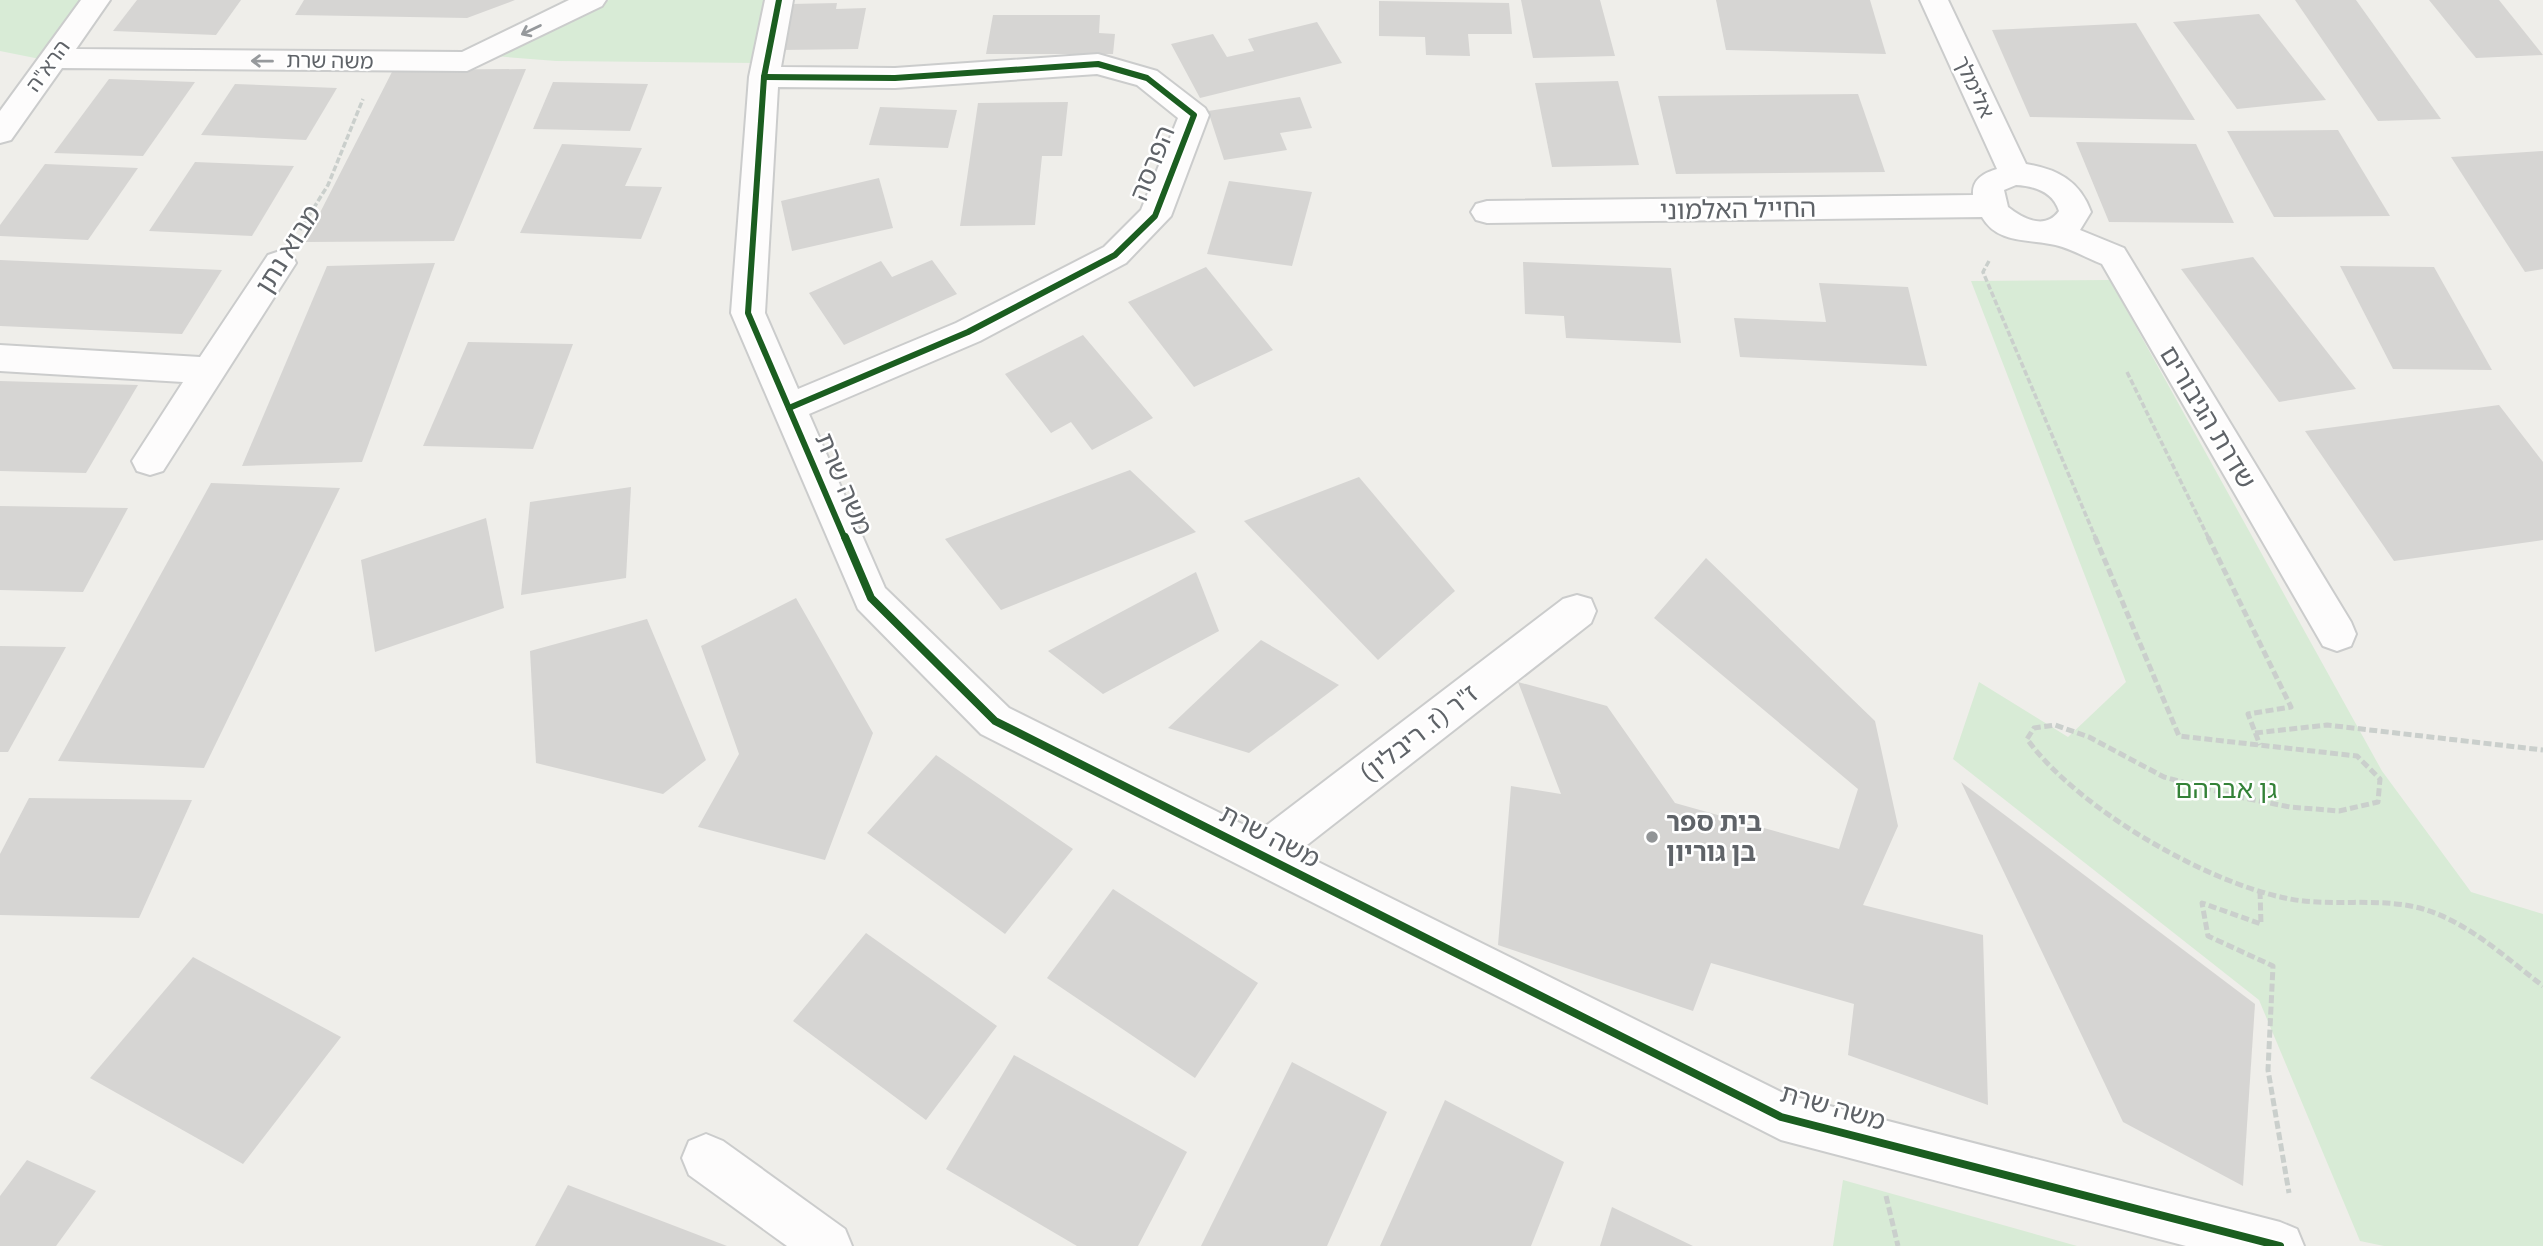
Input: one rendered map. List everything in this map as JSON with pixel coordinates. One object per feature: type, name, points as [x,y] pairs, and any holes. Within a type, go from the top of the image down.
[{"type":"street","name":"הרא\"ה","points":[[0,133],[96,0]]},
{"type":"street","name":"משה שרת","points":[[54,58],[467,62],[593,0]]},
{"type":"street","name":"משה שרת","points":[[779,0],[764,78],[748,313],[871,598],[995,721],[1781,1117],[2280,1246]]},
{"type":"street","name":"אלימלך","points":[[1934,0],[2015,174]]},
{"type":"street","name":"הפרסה","points":[[764,78],[895,78],[1098,64],[1147,78],[1194,115],[1155,216],[1115,255],[968,332],[789,408]]},
{"type":"street","points":[[2015,174],[2043,178],[2066,193],[2075,212],[2072,221],[2053,232],[2016,228],[1996,214],[1989,206],[1989,188],[1994,181],[2015,174]]},
{"type":"street","name":"החייל האלמוני","points":[[1487,212],[1989,206]]},
{"type":"street","name":"שדרת הגיבורים","points":[[2053,232],[2113,256],[2336,634]]},
{"type":"street","name":"מבוא נתן","points":[[150,461],[280,263]]},
{"type":"street","points":[[0,358],[210,371]]},
{"type":"street","name":"ז\"ר (ז. ריבלין)","points":[[1262,855],[1577,611]]},
{"type":"street","points":[[706,1158],[828,1246]]},
{"type":"path","points":[[1983,272],[2179,736],[2357,756],[2380,779],[2378,802],[2339,811],[2290,807],[2164,777],[2089,737],[2055,725],[2035,728],[2027,739],[2046,765],[2078,792],[2117,819],[2211,870],[2260,891],[2321,904],[2383,904],[2423,909],[2452,922],[2543,986]]},
{"type":"path","points":[[2126,370],[2291,707],[2248,715],[2260,745]]},
{"type":"path","points":[[2255,733],[2327,725],[2543,750]]},
{"type":"path","points":[[2260,891],[2261,924],[2202,903],[2208,936],[2273,966],[2267,1070],[2291,1206]]},
{"type":"green space","points":[[0,0],[83,0],[40,59],[0,51]]},
{"type":"green space","points":[[609,0],[770,0],[757,63],[556,61],[494,56]]},
{"type":"green space","name":"גן אברהם","points":[[2110,280],[2382,771],[2471,892],[2543,914],[2543,1246],[2384,1246],[2360,1241],[2259,1000],[1953,759],[1979,682],[2068,737],[2126,682],[1971,281]]},
{"type":"green space","points":[[1843,1180],[2077,1246],[1833,1246]]},
{"type":"building","points":[[137,0],[241,0],[216,35],[113,31]]},
{"type":"building","points":[[304,0],[515,0],[467,18],[295,15]]},
{"type":"building","points":[[1521,0],[1600,0],[1615,56],[1533,58]]},
{"type":"building","points":[[1716,0],[1870,0],[1886,54],[1726,50]]},
{"type":"building","points":[[2295,0],[2356,0],[2441,119],[2378,121]]},
{"type":"building","points":[[2429,0],[2499,0],[2543,55],[2476,58]]},
{"type":"building","points":[[1379,1],[1509,3],[1512,34],[1468,34],[1470,56],[1426,55],[1425,37],[1379,36]]},
{"type":"building","points":[[837,3],[836,9],[866,8],[858,49],[780,50],[791,4]]},
{"type":"building","points":[[2259,14],[2326,100],[2237,109],[2173,22]]},
{"type":"building","points":[[993,15],[1100,15],[1099,33],[1115,34],[1113,54],[986,54]]},
{"type":"building","points":[[1317,22],[1342,63],[1200,98],[1171,44],[1213,34],[1227,57],[1254,51],[1248,39]]},
{"type":"building","points":[[2136,23],[2195,120],[2030,117],[1992,30]]},
{"type":"building","points":[[526,69],[454,241],[305,242],[393,70]]},
{"type":"building","points":[[109,79],[195,82],[143,156],[54,153]]},
{"type":"building","points":[[1618,81],[1639,165],[1552,167],[1535,83]]},
{"type":"building","points":[[553,82],[648,84],[630,131],[533,129]]},
{"type":"building","points":[[235,84],[337,88],[306,140],[201,135]]},
{"type":"building","points":[[1858,94],[1885,172],[1676,174],[1658,96]]},
{"type":"building","points":[[1300,97],[1312,128],[1280,133],[1287,150],[1224,160],[1208,111]]},
{"type":"building","points":[[1068,102],[1062,156],[1042,156],[1035,225],[960,226],[978,103]]},
{"type":"building","points":[[880,107],[957,110],[948,148],[869,145]]},
{"type":"building","points":[[2338,130],[2390,216],[2274,217],[2227,131]]},
{"type":"building","points":[[2076,142],[2196,144],[2234,223],[2109,222]]},
{"type":"building","points":[[562,144],[642,148],[625,186],[662,187],[641,239],[520,233]]},
{"type":"building","points":[[2543,151],[2543,269],[2525,272],[2451,157]]},
{"type":"building","points":[[195,162],[294,166],[252,236],[149,231]]},
{"type":"building","points":[[45,164],[138,168],[88,240],[0,236],[0,225]]},
{"type":"building","points":[[879,178],[893,228],[792,251],[781,201]]},
{"type":"building","points":[[1229,181],[1312,192],[1292,266],[1207,254]]},
{"type":"building","points":[[2253,257],[2356,389],[2279,402],[2181,269]]},
{"type":"building","points":[[0,260],[222,270],[182,334],[0,326]]},
{"type":"building","points":[[932,260],[957,294],[844,345],[809,293],[881,261],[892,277]]},
{"type":"building","points":[[1523,262],[1671,268],[1681,343],[1566,338],[1564,316],[1525,314]]},
{"type":"building","points":[[435,263],[362,462],[242,466],[327,266]]},
{"type":"building","points":[[2340,266],[2434,267],[2492,370],[2393,369]]},
{"type":"building","points":[[1206,267],[1273,350],[1194,387],[1128,302]]},
{"type":"building","points":[[1819,283],[1908,287],[1927,366],[1740,357],[1734,318],[1826,322]]},
{"type":"building","points":[[1083,335],[1153,418],[1092,450],[1071,422],[1051,433],[1005,374]]},
{"type":"building","points":[[468,342],[573,344],[533,449],[423,446]]},
{"type":"building","points":[[0,381],[138,385],[86,473],[0,471]]},
{"type":"building","points":[[2499,405],[2543,462],[2543,540],[2394,561],[2305,431]]},
{"type":"building","points":[[1130,470],[1196,532],[1001,610],[945,539]]},
{"type":"building","points":[[1359,477],[1455,591],[1378,660],[1244,521]]},
{"type":"building","points":[[211,483],[340,488],[204,768],[58,761]]},
{"type":"building","points":[[631,487],[626,578],[521,595],[530,502]]},
{"type":"building","points":[[0,506],[128,508],[83,592],[0,590]]},
{"type":"building","points":[[486,518],[504,608],[375,652],[361,560]]},
{"type":"building","name":"בית ספר בן גוריון","points":[[1706,558],[1875,721],[1898,826],[1863,905],[1983,935],[1988,1105],[1848,1055],[1854,1004],[1711,963],[1693,1011],[1498,945],[1511,786],[1561,794],[1518,682],[1607,706],[1675,803],[1839,849],[1858,789],[1654,618]]},
{"type":"building","points":[[1196,572],[1219,631],[1103,694],[1048,651]]},
{"type":"building","points":[[796,598],[873,733],[825,860],[698,827],[739,754],[701,646]]},
{"type":"building","points":[[647,619],[706,760],[663,794],[536,763],[530,651]]},
{"type":"building","points":[[1261,640],[1339,685],[1249,753],[1168,728]]},
{"type":"building","points":[[0,646],[66,647],[8,752],[0,752]]},
{"type":"building","points":[[936,755],[1073,849],[1005,934],[867,833]]},
{"type":"building","points":[[1961,782],[2255,1004],[2243,1186],[2123,1122]]},
{"type":"building","points":[[29,798],[192,800],[139,918],[0,915],[0,854]]},
{"type":"building","points":[[1113,889],[1258,983],[1195,1078],[1047,978]]},
{"type":"building","points":[[866,933],[997,1026],[926,1120],[793,1021]]},
{"type":"building","points":[[193,957],[341,1037],[243,1164],[90,1078]]},
{"type":"building","points":[[1014,1055],[1187,1152],[1138,1246],[1077,1246],[946,1169]]},
{"type":"building","points":[[1292,1062],[1387,1112],[1327,1246],[1201,1246]]},
{"type":"building","points":[[1445,1100],[1564,1162],[1531,1246],[1380,1246]]},
{"type":"building","points":[[27,1160],[96,1191],[56,1246],[0,1246],[0,1196]]},
{"type":"building","points":[[568,1185],[727,1246],[535,1246]]},
{"type":"building","points":[[1612,1207],[1693,1246],[1600,1246]]},
{"type":"cycle path","points":[[779,0],[764,77],[748,313],[871,598],[995,721],[1781,1117],[2280,1246]]},
{"type":"cycle path","points":[[764,77],[895,78],[1098,64],[1147,78],[1194,115],[1155,216],[1115,255],[968,332],[789,408]]},
{"type":"place","name":"בית ספר בן גוריון","points":[[1652,837]]}]
